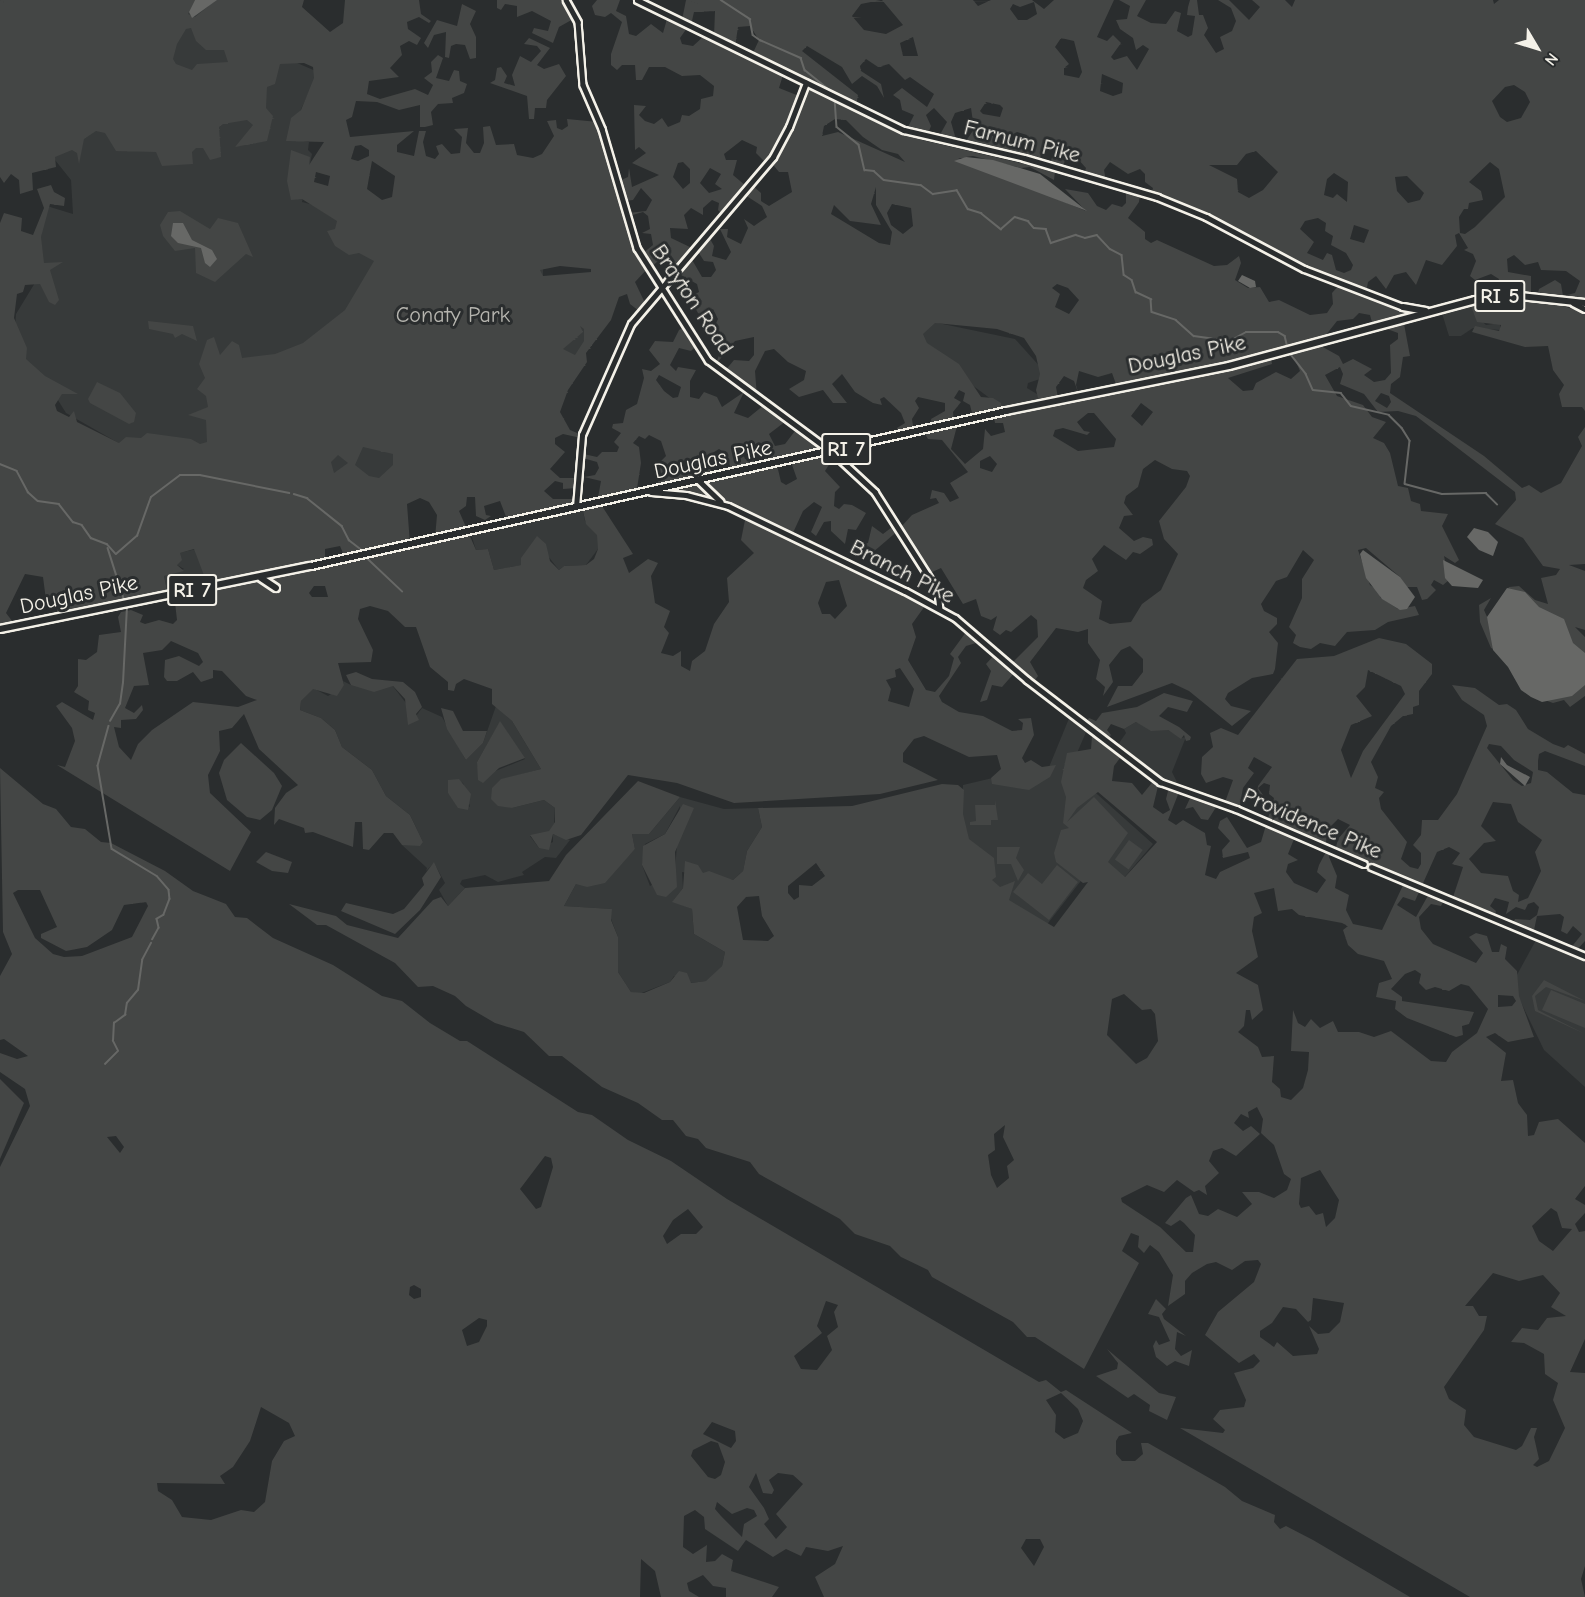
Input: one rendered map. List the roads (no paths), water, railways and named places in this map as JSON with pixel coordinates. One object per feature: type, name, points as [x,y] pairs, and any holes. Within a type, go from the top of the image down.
[{"type":"main road","name":"Farnum Pike","points":[[637,0],[806,83],[919,135],[1024,158],[1178,205],[1304,269],[1403,307],[1413,314]]},
{"type":"main road","name":"RI 5","points":[[1413,314],[1508,295],[1572,303],[1585,309]]},
{"type":"main road","points":[[1572,303],[1585,303]]},
{"type":"main road","name":"Douglas Pike","points":[[0,629],[258,577],[1229,366],[1413,314]]},
{"type":"main road","name":"Branch Pike","points":[[699,482],[728,506]]},
{"type":"main road","name":"Branch Pike","points":[[651,492],[686,495],[728,506],[940,609],[969,628],[1044,694]]},
{"type":"main road","points":[[258,577],[276,588]]},
{"type":"main road","name":"Providence Pike","points":[[1044,694],[1160,782],[1236,809],[1364,864]]},
{"type":"main road","name":"Providence Pike","points":[[1371,867],[1585,956]]},
{"type":"street","name":"Brayton Road","points":[[566,0],[578,22],[583,86],[602,129],[633,237],[710,361],[832,452],[875,492],[938,591],[940,609]]},
{"type":"street","points":[[576,507],[582,435],[631,324],[772,157],[789,127],[806,83]]},
{"type":"street","name":"Providence Pike","points":[[1364,864],[1371,867]]},
{"type":"waterway","points":[[721,0],[750,19],[753,35],[801,58],[805,70],[832,92]]},
{"type":"waterway","points":[[835,99],[837,127],[859,145],[865,170],[874,171],[884,180],[921,185],[933,194],[957,190],[968,209],[981,213],[1001,229],[1015,217],[1028,221],[1034,228],[1046,229],[1051,243],[1076,235],[1085,238],[1097,235],[1110,249],[1122,255],[1124,275],[1132,280],[1136,292],[1151,299],[1152,312],[1176,320],[1194,336],[1230,341],[1246,332],[1278,332],[1285,336],[1288,348]]},
{"type":"waterway","points":[[1289,352],[1306,374],[1313,390],[1341,393],[1351,406],[1389,415],[1402,428],[1410,441],[1405,484],[1442,494],[1486,493],[1497,504]]},
{"type":"waterway","points":[[0,464],[17,471],[28,492],[38,501],[59,504],[73,522],[82,525],[91,538],[107,544],[116,554],[137,536],[151,497],[180,475],[200,475],[289,493]]},
{"type":"waterway","points":[[294,494],[307,498],[342,526],[349,540],[363,551]]},
{"type":"waterway","points":[[108,548],[125,602]]},
{"type":"waterway","points":[[366,557],[402,591]]},
{"type":"waterway","points":[[110,721],[120,704],[127,606]]},
{"type":"waterway","points":[[109,726],[98,766],[112,849],[157,876],[169,890],[170,899],[164,915],[157,919],[159,928],[153,939]]},
{"type":"waterway","points":[[105,1064],[118,1051],[113,1041],[114,1023],[125,1015],[127,1003],[138,990],[142,960],[151,943]]},
{"type":"park label","name":"Conaty Park","points":[[453,316]]}]
